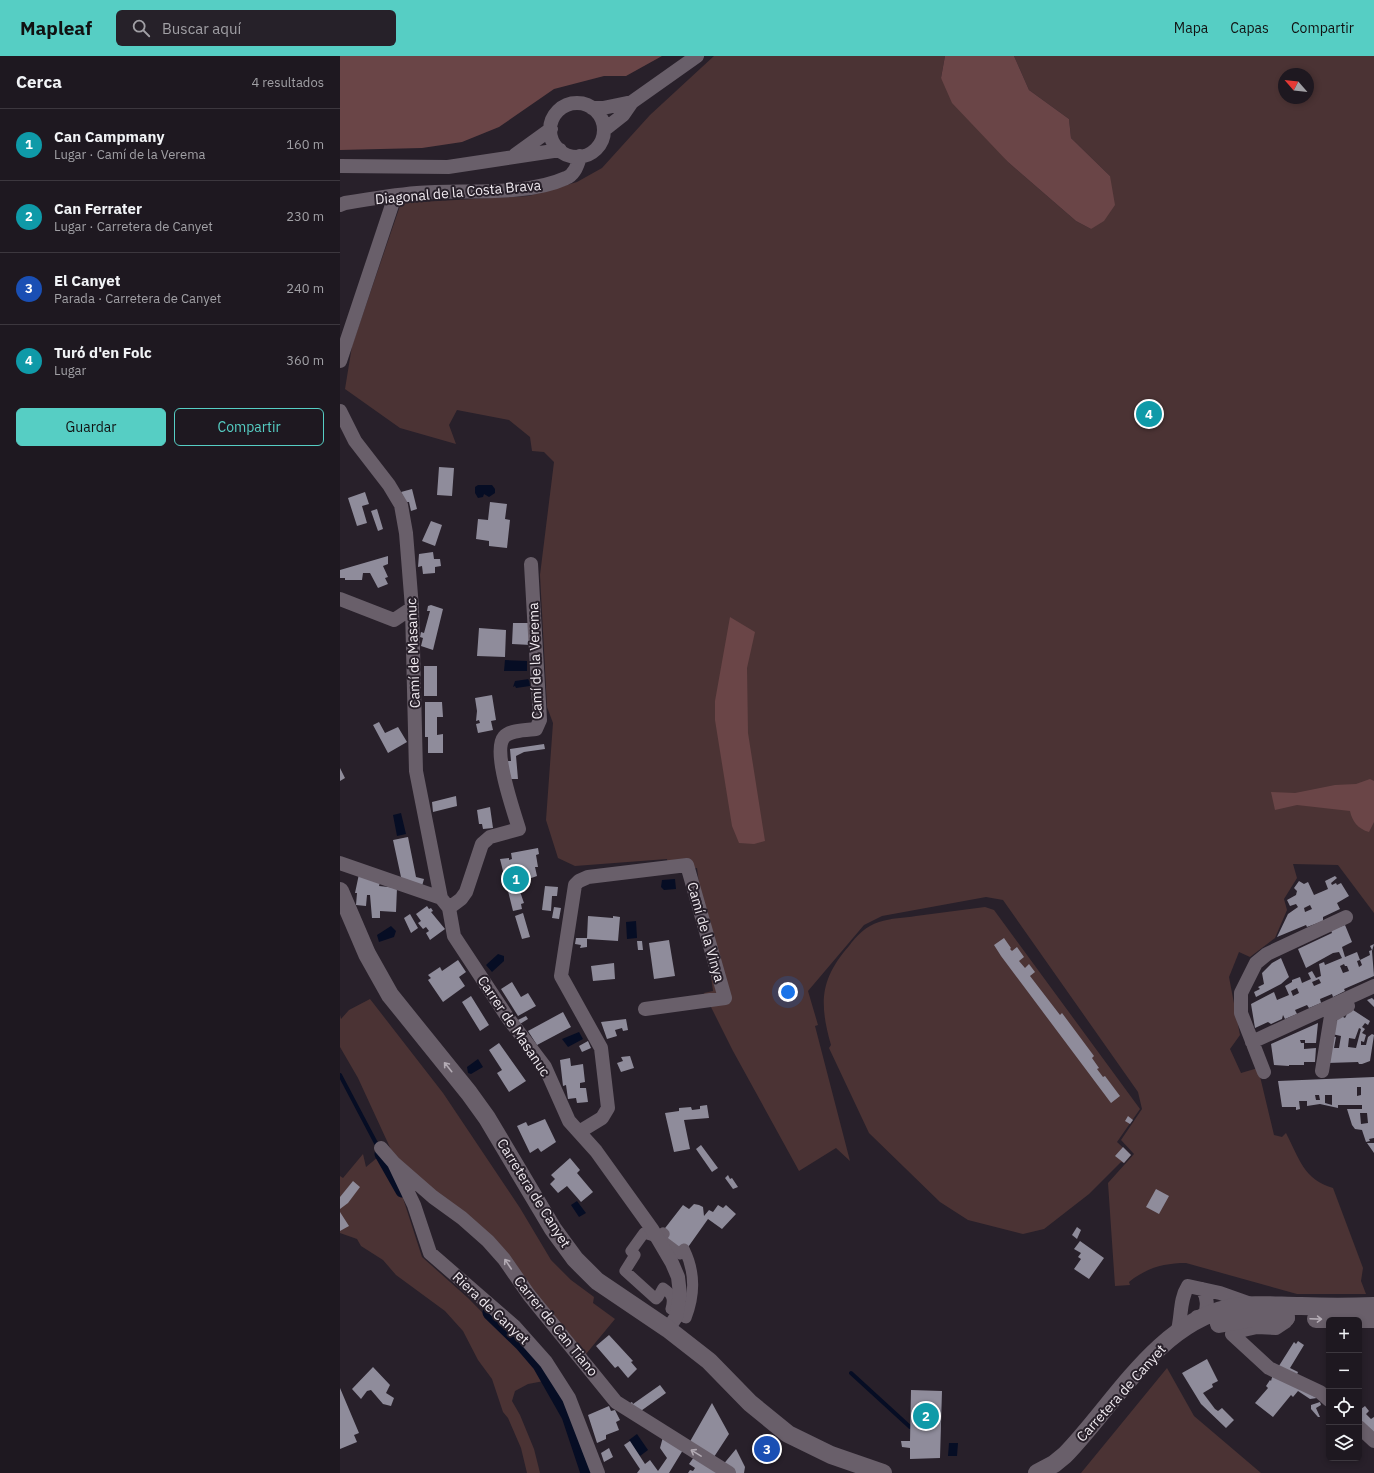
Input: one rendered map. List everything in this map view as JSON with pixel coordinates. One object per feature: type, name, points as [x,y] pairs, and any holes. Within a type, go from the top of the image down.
[{"type":"street","points":[[604,130],[623,115],[632,102],[697,56]]},
{"type":"street","points":[[592,108],[603,108],[632,102]]},
{"type":"street","points":[[340,166],[406,168],[448,167],[488,162],[514,156],[562,152],[580,156],[589,154],[599,146],[604,130],[600,116],[592,108],[580,103],[565,106],[555,116],[551,129],[553,140],[562,152]]},
{"type":"street","points":[[514,156],[551,129]]},
{"type":"street","name":"Diagonal de la Costa Brava","points":[[553,183],[565,169],[562,152]]},
{"type":"street","name":"Diagonal de la Costa Brava","points":[[340,205],[345,203],[418,193],[510,190],[553,183],[568,178],[577,167],[580,156]]},
{"type":"street","points":[[340,361],[395,196]]},
{"type":"street","name":"Camí de Masanuc","points":[[340,411],[355,441],[389,485],[401,506],[406,533],[412,608],[416,771],[445,903]]},
{"type":"street","name":"Camí de la Verema","points":[[445,903],[461,899],[466,892],[482,844],[490,837],[519,829],[505,778],[499,747],[505,736],[511,733],[536,729],[540,720],[531,564]]},
{"type":"street","points":[[340,599],[394,620],[412,608]]},
{"type":"street","points":[[340,863],[445,903]]},
{"type":"street","name":"Camí de la Vinya","points":[[579,1132],[602,1118],[608,1108],[601,1048],[561,976],[576,885],[579,881],[588,877],[687,865],[725,998],[645,1009]]},
{"type":"street","name":"Carretera de Canyet","points":[[340,891],[367,954],[390,995],[482,1112],[553,1228],[575,1259],[597,1281],[668,1329],[709,1360],[750,1403],[788,1434],[859,1470]]},
{"type":"street","name":"Carrer de Masanuc","points":[[445,903],[454,936],[508,1018],[545,1067],[569,1120],[596,1151],[657,1237],[678,1276],[680,1294],[677,1312],[668,1329]]},
{"type":"street","points":[[1264,1072],[1241,1013],[1241,993],[1256,963],[1267,954],[1346,917]]},
{"type":"street","name":"Carretera de Canyet","points":[[340,920],[376,998],[469,1113],[540,1228],[578,1274],[592,1288],[615,1305],[623,1314],[703,1368],[738,1403],[747,1415],[772,1437],[807,1456],[859,1470],[883,1473]]},
{"type":"street","points":[[1252,1042],[1371,987]]},
{"type":"street","points":[[1322,1071],[1331,1016],[1361,999],[1371,987]]},
{"type":"street","name":"Riera de Canyet","points":[[381,1148],[394,1164],[414,1205],[430,1253],[514,1326],[546,1362],[569,1398],[598,1473]]},
{"type":"street","name":"Carrer de Can Tiano","points":[[394,1164],[462,1218],[488,1241],[504,1259],[528,1295],[616,1402],[729,1473]]},
{"type":"street","points":[[657,1237],[644,1234],[631,1251],[635,1255],[625,1271],[656,1298],[663,1288],[671,1294],[673,1302],[671,1309],[677,1312]]},
{"type":"street","points":[[1177,1334],[1183,1294],[1188,1286],[1202,1289],[1253,1311]]},
{"type":"street","points":[[1155,1364],[1163,1352],[1201,1323],[1207,1311],[1206,1295],[1202,1289]]},
{"type":"street","points":[[1182,1304],[1194,1317],[1204,1317],[1213,1320],[1253,1311]]},
{"type":"street","points":[[615,1305],[624,1307],[652,1326],[668,1329],[669,1336],[700,1362],[703,1368]]},
{"type":"street","name":"Carretera de Canyet","points":[[1059,1473],[1074,1460],[1155,1364],[1186,1340],[1225,1321],[1253,1311],[1374,1306]]},
{"type":"street","name":"Carretera de Canyet","points":[[1253,1311],[1288,1318],[1374,1319]]},
{"type":"street","name":"Carretera de Canyet","points":[[1037,1473],[1054,1464],[1065,1455],[1146,1362],[1177,1334],[1193,1322],[1204,1317]]},
{"type":"street","points":[[1288,1318],[1276,1328],[1257,1327],[1238,1331],[1232,1334],[1269,1368],[1320,1392],[1326,1397]]},
{"type":"street","points":[[1362,1430],[1374,1441]]},
{"type":"shaded area","points":[[340,56],[662,56],[626,76],[604,76],[554,89],[499,127],[462,142],[422,148],[340,150]]},
{"type":"shaded area","points":[[714,56],[945,56],[941,78],[1008,162],[1076,221],[1091,229],[1110,176],[1071,138],[1069,119],[1029,90],[1014,56],[1374,56],[1374,913],[1338,865],[1293,864],[1297,878],[1284,899],[1287,910],[1275,938],[1250,957],[1239,952],[1229,977],[1240,1035],[1230,1049],[1241,1073],[1258,1068],[1274,1135],[1282,1137],[1286,1133],[1299,1159],[1309,1174],[1315,1180],[1333,1188],[1363,1268],[1361,1281],[1366,1294],[1297,1294],[1186,1263],[1156,1267],[1135,1277],[1129,1282],[1130,1285],[1115,1286],[1108,1183],[1134,1154],[1121,1140],[1142,1109],[1138,1092],[1003,900],[986,897],[882,916],[864,925],[808,991],[818,1025],[815,1026],[850,1161],[836,1148],[799,1171],[733,1051],[704,993],[713,991],[697,868],[669,873],[667,859],[575,866],[558,858],[546,820],[553,723],[547,707],[540,575],[554,462],[544,452],[532,451],[530,437],[509,420],[457,410],[449,425],[456,444],[400,428],[345,389],[352,346],[401,203],[529,196],[577,182],[602,168],[650,115]]},
{"type":"shaded area","points":[[945,56],[1014,56],[1029,90],[1069,119],[1071,138],[1110,176],[1115,205],[1104,221],[1091,229],[1076,221],[1008,162],[952,103],[941,78]]},
{"type":"shaded area","points":[[730,617],[755,632],[747,668],[748,733],[765,841],[754,844],[739,843],[732,826],[715,720],[715,701]]},
{"type":"shaded area","points":[[1370,779],[1374,781],[1374,822],[1369,832],[1356,824],[1350,811],[1297,805],[1275,810],[1271,792],[1295,793],[1335,785],[1356,784]]},
{"type":"shaded area","points":[[985,907],[994,910],[1140,1109],[1117,1142],[1131,1155],[1124,1163],[1121,1162],[1089,1194],[1044,1229],[1023,1234],[968,1220],[940,1202],[869,1133],[829,1048],[831,1045],[825,1016],[825,992],[827,981],[832,969],[852,942],[866,928],[888,920]]},
{"type":"shaded area","points":[[370,999],[443,1093],[520,1208],[551,1260],[571,1280],[594,1297],[593,1303],[615,1319],[586,1354],[530,1289],[393,1154],[358,1078],[340,1047],[340,1015],[341,1019],[349,1010]]},
{"type":"shaded area","points":[[363,1154],[366,1167],[378,1157],[402,1195],[422,1257],[468,1298],[536,1367],[544,1381],[528,1384],[515,1391],[512,1401],[520,1415],[534,1449],[540,1473],[527,1473],[521,1448],[508,1418],[503,1412],[492,1379],[478,1360],[463,1331],[445,1311],[396,1275],[383,1260],[361,1246],[357,1239],[340,1233],[340,1176],[343,1178]]},
{"type":"shaded area","points":[[1167,1368],[1194,1416],[1261,1473],[1081,1473]]},
{"type":"water","points":[[478,485],[492,485],[495,489],[495,493],[489,497],[484,494],[483,497],[478,498],[475,493],[475,487]]},
{"type":"water","points":[[505,660],[527,661],[527,671],[504,671]]},
{"type":"water","points":[[529,679],[530,686],[513,687],[515,681]]},
{"type":"water","points":[[401,813],[406,834],[397,836],[393,815]]},
{"type":"water","points":[[675,879],[676,889],[664,890],[661,887],[662,880]]},
{"type":"water","points":[[636,921],[637,938],[627,939],[626,922]]},
{"type":"water","points":[[391,926],[396,931],[394,937],[379,942],[377,935]]},
{"type":"water","points":[[498,954],[504,956],[504,961],[492,972],[486,965]]},
{"type":"water","points":[[579,1032],[583,1039],[568,1047],[562,1039]]},
{"type":"water","points":[[478,1059],[483,1067],[471,1074],[468,1073],[467,1067]]},
{"type":"water","points":[[577,1201],[586,1213],[579,1217],[571,1205]]},
{"type":"water","points":[[637,1434],[648,1450],[640,1456],[629,1440]]},
{"type":"water","points":[[949,1443],[958,1443],[957,1456],[948,1456]]},
{"type":"building","points":[[439,467],[454,468],[452,496],[437,495]]},
{"type":"building","points":[[412,489],[417,509],[411,511],[409,502],[406,502],[401,492]]},
{"type":"building","points":[[365,492],[369,504],[362,506],[367,523],[357,526],[348,498]]},
{"type":"building","points":[[490,502],[507,504],[505,519],[510,520],[507,548],[489,546],[489,541],[476,539],[478,519],[488,520]]},
{"type":"building","points":[[377,509],[383,529],[378,531],[371,511]]},
{"type":"building","points":[[431,521],[442,525],[435,546],[422,541]]},
{"type":"building","points":[[433,552],[434,559],[440,559],[441,566],[435,567],[435,573],[423,574],[422,566],[418,567],[419,554]]},
{"type":"building","points":[[388,556],[388,564],[383,566],[388,577],[385,578],[388,584],[378,588],[370,573],[363,573],[362,580],[345,580],[345,578],[340,578],[340,570]]},
{"type":"building","points":[[431,605],[443,609],[433,650],[421,646],[423,638],[420,637],[421,632],[424,633],[430,611],[427,611],[428,606]]},
{"type":"building","points":[[513,623],[531,623],[531,645],[512,644]]},
{"type":"building","points":[[479,628],[506,630],[505,657],[477,656]]},
{"type":"building","points":[[424,666],[437,666],[437,696],[424,696]]},
{"type":"building","points":[[492,695],[496,720],[491,721],[493,730],[478,733],[476,724],[480,723],[479,720],[476,721],[477,711],[475,698]]},
{"type":"building","points":[[425,702],[442,702],[443,717],[437,717],[437,735],[443,734],[443,753],[428,753],[428,737],[425,737]]},
{"type":"building","points":[[379,722],[385,733],[398,727],[407,742],[388,753],[373,725]]},
{"type":"building","points":[[544,744],[545,749],[524,752],[516,756],[518,779],[511,779],[507,761],[511,761],[510,749]]},
{"type":"building","points":[[340,768],[345,778],[340,781]]},
{"type":"building","points":[[456,796],[457,806],[433,812],[432,802]]},
{"type":"building","points":[[490,807],[493,828],[483,829],[482,824],[479,824],[477,810]]},
{"type":"building","points":[[408,837],[416,877],[424,879],[422,886],[403,881],[401,877],[393,840]]},
{"type":"building","points":[[538,848],[539,854],[536,855],[538,867],[535,867],[537,876],[517,883],[524,903],[521,904],[522,909],[513,911],[500,859],[509,858],[509,860],[512,859],[511,853]]},
{"type":"building","points":[[359,874],[380,882],[379,886],[397,888],[396,912],[380,911],[380,918],[372,918],[370,895],[367,895],[366,906],[356,905],[357,893],[355,893]]},
{"type":"building","points":[[1335,876],[1337,878],[1331,883],[1332,885],[1341,883],[1349,896],[1337,903],[1340,909],[1323,917],[1323,921],[1307,927],[1306,925],[1277,937],[1288,914],[1298,907],[1296,904],[1290,906],[1287,900],[1296,895],[1297,891],[1294,888],[1299,881],[1304,884],[1308,882],[1314,895],[1328,889],[1325,881]],"holes":[[[1310,905],[1312,909],[1305,912],[1304,908]]]},
{"type":"building","points":[[545,886],[558,887],[557,896],[552,896],[551,911],[542,910]]},
{"type":"building","points":[[427,906],[429,909],[431,908],[433,911],[431,912],[445,929],[430,940],[426,933],[429,931],[426,927],[423,929],[418,923],[421,921],[416,914]]},
{"type":"building","points":[[554,907],[561,908],[559,919],[552,918]]},
{"type":"building","points":[[523,913],[530,937],[522,939],[515,916]]},
{"type":"building","points":[[410,914],[418,928],[411,933],[404,918]]},
{"type":"building","points":[[588,916],[613,918],[613,916],[620,917],[618,941],[587,939],[587,947],[580,948],[581,945],[575,944],[576,938],[587,938]]},
{"type":"building","points":[[1345,925],[1352,942],[1342,947],[1345,957],[1357,952],[1360,960],[1370,955],[1369,951],[1372,950],[1370,946],[1374,944],[1372,951],[1374,976],[1344,989],[1345,991],[1333,997],[1332,994],[1320,999],[1321,1003],[1309,1008],[1307,1005],[1295,1010],[1297,1014],[1285,1019],[1283,1015],[1282,1019],[1271,1024],[1268,1022],[1255,1028],[1251,1004],[1274,992],[1277,1000],[1289,995],[1285,986],[1292,982],[1292,980],[1300,977],[1302,983],[1311,979],[1308,973],[1312,971],[1316,978],[1321,976],[1319,964],[1324,962],[1325,965],[1342,958],[1339,952],[1333,953],[1306,968],[1298,949],[1332,933],[1331,930]],"holes":[[[1360,960],[1362,965],[1359,967],[1357,961]],[[1344,964],[1347,966],[1349,971],[1343,973],[1340,966]],[[1319,979],[1321,983],[1314,986],[1312,982]],[[1297,988],[1299,993],[1293,996],[1291,991]]]},
{"type":"building","points":[[1004,938],[1012,951],[1017,947],[1024,957],[1019,961],[1025,968],[1029,964],[1035,972],[1030,976],[1060,1015],[1062,1013],[1094,1056],[1092,1058],[1099,1068],[1097,1069],[1103,1077],[1105,1076],[1120,1096],[1111,1103],[1001,956],[994,945]]},
{"type":"building","points":[[669,940],[675,976],[654,979],[649,943]]},
{"type":"building","points":[[637,941],[642,941],[643,950],[638,950]]},
{"type":"building","points":[[1281,958],[1289,977],[1281,984],[1256,997],[1254,992],[1260,989],[1258,987],[1264,984],[1262,973],[1272,963]]},
{"type":"building","points":[[458,960],[466,972],[459,977],[465,986],[443,1002],[428,980],[431,978],[428,975],[440,967],[442,971]]},
{"type":"building","points":[[614,963],[615,979],[593,981],[591,966]]},
{"type":"building","points":[[512,982],[521,997],[528,993],[536,1006],[518,1016],[501,989]]},
{"type":"building","points":[[471,996],[489,1025],[480,1031],[462,1002]]},
{"type":"building","points":[[1372,998],[1374,1000],[1374,1007],[1367,1000]]},
{"type":"building","points":[[1350,1008],[1370,1021],[1368,1025],[1365,1023],[1362,1027],[1365,1029],[1362,1033],[1366,1035],[1364,1042],[1361,1041],[1361,1045],[1366,1045],[1368,1037],[1372,1034],[1374,1035],[1370,1061],[1362,1064],[1359,1064],[1358,1062],[1327,1063],[1331,1036],[1336,1037],[1334,1048],[1339,1048],[1341,1036],[1332,1034],[1339,1015],[1345,1018]],"holes":[[[1359,1028],[1361,1029],[1356,1048],[1348,1047],[1349,1038],[1355,1039]]]},
{"type":"building","points":[[563,1012],[571,1027],[537,1045],[528,1031]]},
{"type":"building","points":[[526,1016],[528,1019],[520,1024],[518,1020]]},
{"type":"building","points":[[626,1019],[628,1030],[623,1031],[622,1028],[615,1030],[617,1036],[607,1039],[601,1022]]},
{"type":"building","points":[[1318,1023],[1316,1043],[1305,1043],[1305,1040],[1300,1040],[1301,1043],[1304,1043],[1304,1049],[1316,1048],[1315,1062],[1304,1062],[1304,1065],[1274,1065],[1271,1044]]},
{"type":"building","points":[[588,1041],[591,1048],[582,1052],[579,1046]]},
{"type":"building","points":[[499,1043],[526,1081],[509,1092],[497,1073],[502,1070],[489,1050]]},
{"type":"building","points":[[630,1056],[634,1068],[621,1072],[617,1063],[623,1061],[621,1057]]},
{"type":"building","points":[[570,1058],[571,1066],[583,1064],[585,1082],[580,1083],[580,1088],[586,1088],[588,1102],[577,1103],[576,1098],[568,1099],[566,1085],[563,1086],[560,1060]]},
{"type":"building","points":[[1374,1077],[1374,1138],[1369,1139],[1370,1141],[1366,1142],[1362,1130],[1355,1129],[1352,1125],[1347,1109],[1362,1109],[1362,1105],[1338,1105],[1338,1108],[1320,1104],[1307,1106],[1307,1101],[1299,1101],[1300,1109],[1296,1110],[1296,1107],[1282,1107],[1278,1081]],"holes":[[[1357,1087],[1361,1087],[1361,1095],[1357,1096]],[[1315,1095],[1319,1095],[1320,1100],[1316,1100]],[[1325,1095],[1332,1095],[1332,1105],[1325,1103]],[[1360,1113],[1367,1113],[1368,1123],[1361,1124]]]},
{"type":"building","points":[[707,1105],[709,1118],[684,1120],[690,1149],[674,1152],[665,1113],[679,1111],[679,1108],[691,1107],[692,1110],[700,1109],[700,1106]]},
{"type":"building","points":[[1128,1116],[1133,1120],[1130,1124],[1125,1121]]},
{"type":"building","points":[[545,1119],[556,1142],[541,1152],[538,1148],[530,1153],[517,1126],[526,1122],[528,1126]]},
{"type":"building","points":[[1367,1143],[1374,1143],[1374,1153]]},
{"type":"building","points":[[701,1145],[718,1168],[712,1172],[696,1149]]},
{"type":"building","points":[[1123,1147],[1131,1155],[1124,1163],[1115,1156]]},
{"type":"building","points":[[570,1158],[580,1170],[577,1173],[593,1192],[581,1202],[567,1186],[558,1193],[550,1184],[555,1179],[551,1175]]},
{"type":"building","points":[[728,1175],[738,1187],[733,1189],[725,1178]]},
{"type":"building","points":[[353,1181],[360,1187],[348,1203],[340,1209],[340,1197]]},
{"type":"building","points":[[1156,1189],[1169,1196],[1159,1214],[1146,1207]]},
{"type":"building","points":[[694,1204],[703,1207],[704,1216],[709,1210],[713,1212],[718,1205],[723,1208],[726,1205],[736,1214],[722,1229],[708,1219],[686,1250],[680,1254],[662,1232],[683,1205],[689,1209]]},
{"type":"building","points":[[340,1212],[349,1226],[340,1231]]},
{"type":"building","points":[[1077,1227],[1081,1230],[1077,1239],[1072,1235]]},
{"type":"building","points":[[1080,1241],[1104,1258],[1089,1279],[1074,1269],[1081,1259],[1078,1257],[1081,1253],[1074,1249]]},
{"type":"building","points":[[609,1335],[633,1361],[631,1362],[637,1369],[628,1378],[618,1366],[615,1368],[596,1346]]},
{"type":"building","points":[[1298,1341],[1304,1345],[1290,1368],[1298,1372],[1296,1377],[1277,1369],[1294,1342],[1296,1344]]},
{"type":"building","points":[[1207,1359],[1218,1381],[1212,1384],[1213,1387],[1203,1393],[1215,1409],[1218,1411],[1222,1408],[1234,1420],[1226,1428],[1201,1404],[1182,1373]]},
{"type":"building","points":[[373,1367],[390,1385],[386,1393],[394,1398],[391,1406],[383,1404],[371,1390],[367,1391],[361,1399],[352,1389]]},
{"type":"building","points":[[1273,1374],[1317,1398],[1310,1399],[1298,1391],[1293,1397],[1291,1395],[1273,1417],[1255,1403],[1268,1388],[1266,1386],[1270,1380],[1271,1381]]},
{"type":"building","points":[[660,1385],[666,1393],[638,1413],[626,1405],[632,1402],[633,1404]]},
{"type":"building","points":[[340,1388],[359,1433],[354,1435],[357,1442],[340,1449]]},
{"type":"building","points":[[911,1390],[942,1391],[940,1458],[910,1459],[910,1448],[902,1447],[901,1441],[910,1441]]},
{"type":"building","points":[[1320,1402],[1321,1405],[1316,1408],[1320,1417],[1318,1417],[1311,1409],[1311,1405]]},
{"type":"building","points":[[712,1403],[729,1434],[712,1460],[688,1445]]},
{"type":"building","points":[[609,1406],[611,1411],[615,1410],[620,1420],[616,1422],[619,1430],[606,1435],[606,1439],[597,1443],[588,1415]]},
{"type":"building","points":[[1365,1406],[1369,1411],[1366,1414],[1371,1419],[1374,1417],[1374,1437],[1362,1426],[1362,1408]]},
{"type":"building","points":[[663,1437],[683,1450],[669,1473],[637,1473],[640,1469],[624,1445],[630,1441],[645,1464],[650,1460],[658,1471],[667,1458],[660,1448]]},
{"type":"building","points":[[609,1448],[613,1457],[604,1462],[601,1453]]},
{"type":"building","points":[[736,1449],[745,1467],[744,1473],[733,1473],[722,1466]]},
{"type":"building","points":[[694,1457],[722,1473],[688,1473],[690,1470],[693,1471],[695,1468],[689,1464]]},
{"type":"waterway","points":[[340,1075],[377,1145]]},
{"type":"waterway","points":[[381,1154],[402,1191]]},
{"type":"waterway","points":[[489,1313],[521,1344],[539,1365],[568,1416],[587,1473]]},
{"type":"waterway","points":[[851,1373],[910,1427]]},
{"type":"place","name":"Turó d'en Folc","points":[[1149,414]]},
{"type":"place","name":"Can Campmany","points":[[516,879]]},
{"type":"place","name":"Can Ferrater","points":[[926,1416]]},
{"type":"place","name":"El Canyet","points":[[767,1449]]}]
